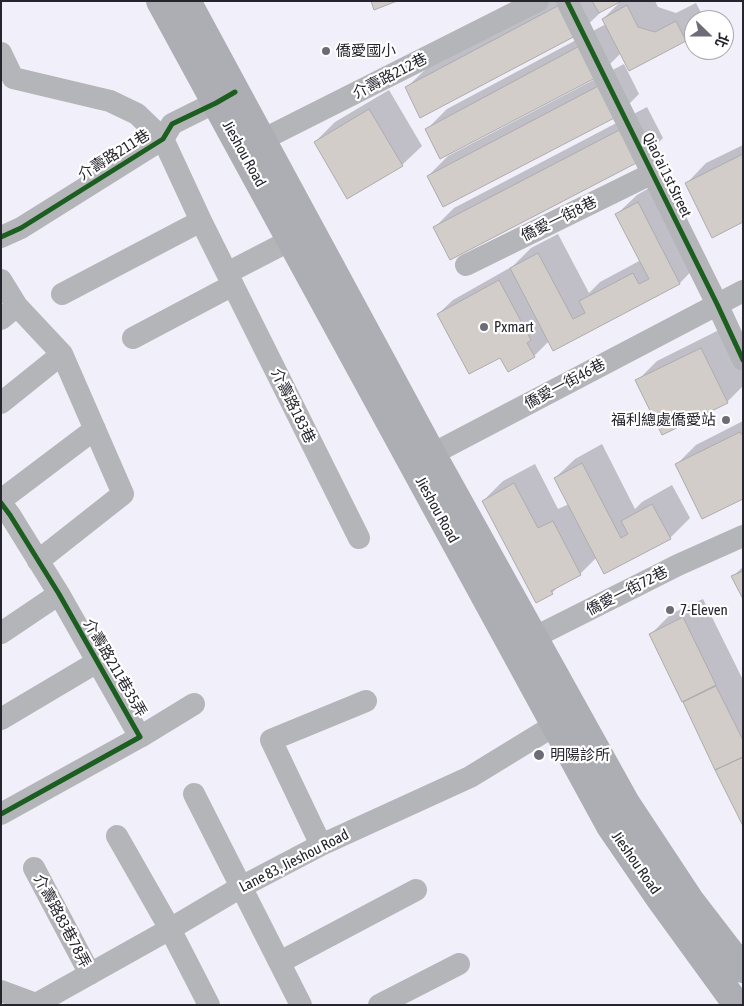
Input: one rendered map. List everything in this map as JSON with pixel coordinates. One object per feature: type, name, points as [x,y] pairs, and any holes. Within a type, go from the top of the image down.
[{"type":"main road","name":"Jieshou Road","points":[[160,1],[225,97],[523,643],[690,900],[743,969]]},
{"type":"main road","name":"Jieshou Road","points":[[187,1],[225,97]]},
{"type":"main road","name":"Jieshou Road","points":[[251,145],[291,240],[422,460]]},
{"type":"main road","name":"Jieshou Road","points":[[523,643],[555,725],[610,826],[737,1005]]},
{"type":"street","name":"介壽路212巷","points":[[251,145],[538,1]]},
{"type":"street","name":"Qiao'ai 1st Street","points":[[567,1],[718,304],[743,360]]},
{"type":"street","points":[[1,53],[13,78],[110,101],[137,114],[163,139]]},
{"type":"street","name":"介壽路211巷","points":[[1,237],[21,228],[163,139],[172,124],[225,97]]},
{"type":"street","name":"介壽路183巷","points":[[163,139],[201,220],[359,538]]},
{"type":"street","name":"僑愛一街8巷","points":[[466,265],[653,173]]},
{"type":"street","points":[[62,294],[201,220]]},
{"type":"street","points":[[133,338],[291,240]]},
{"type":"street","points":[[1,280],[9,313],[62,354],[122,494],[38,561]]},
{"type":"street","name":"僑愛一街46巷","points":[[422,460],[743,291]]},
{"type":"street","points":[[1,403],[62,354]]},
{"type":"street","points":[[1,502],[95,429]]},
{"type":"street","name":"介壽路211巷35弄","points":[[1,502],[59,594],[140,737],[1,814]]},
{"type":"street","name":"僑愛一街72巷","points":[[523,643],[678,565],[743,536]]},
{"type":"street","points":[[1,633],[59,594]]},
{"type":"street","points":[[1,720],[97,662]]},
{"type":"street","points":[[321,846],[271,740],[366,701]]},
{"type":"street","points":[[140,737],[194,704]]},
{"type":"street","name":"Lane 83, Jieshou Road","points":[[36,1004],[170,929],[240,887],[321,846],[470,778],[555,725]]},
{"type":"street","points":[[194,794],[301,1005]]},
{"type":"street","points":[[117,836],[170,929],[209,1005]]},
{"type":"street","name":"介壽路83巷78弄","points":[[34,868],[90,974]]},
{"type":"street","points":[[280,962],[416,890]]},
{"type":"street","points":[[379,1005],[459,964]]},
{"type":"street","points":[[1,991],[36,1004]]},
{"type":"building","points":[[371,1],[397,1],[374,10]]},
{"type":"building","points":[[592,1],[622,1],[599,13]]},
{"type":"building","points":[[565,2],[581,33],[420,118],[405,87]]},
{"type":"building","points":[[627,5],[638,27],[655,32],[676,21],[684,37],[684,42],[629,71],[602,19]]},
{"type":"building","points":[[585,43],[601,75],[440,159],[425,129]]},
{"type":"building","points":[[604,83],[620,115],[443,207],[427,176]]},
{"type":"building","points":[[369,109],[403,166],[347,199],[314,142]]},
{"type":"building","points":[[627,126],[644,159],[450,260],[433,227]]},
{"type":"building","points":[[743,154],[743,222],[712,238],[685,183]]},
{"type":"building","points":[[638,202],[680,284],[553,351],[510,268],[538,253],[573,319],[585,313],[579,301],[633,273],[639,284],[649,279],[615,214]]},
{"type":"building","name":"Pxmart","points":[[499,280],[531,340],[527,343],[535,357],[508,372],[500,358],[469,374],[437,314]]},
{"type":"building","points":[[701,348],[728,403],[662,435],[635,380]]},
{"type":"building","points":[[740,432],[743,436],[743,499],[702,519],[675,464]]},
{"type":"building","points":[[582,463],[621,538],[628,534],[621,521],[652,504],[671,539],[604,574],[554,478]]},
{"type":"building","points":[[514,483],[538,528],[553,521],[581,575],[551,591],[553,594],[536,603],[482,501]]},
{"type":"building","points":[[743,571],[743,599],[731,576]]},
{"type":"building","points":[[683,617],[716,685],[682,702],[649,634]]},
{"type":"building","points":[[716,686],[743,740],[743,757],[715,770],[683,702]]},
{"type":"building","points":[[743,757],[743,826],[715,770]]},
{"type":"cycle path","points":[[567,1],[743,360]]},
{"type":"cycle path","points":[[1,237],[21,228],[163,139],[172,124],[235,92]]},
{"type":"cycle path","points":[[1,503],[59,594],[140,737],[1,814]]},
{"type":"place","name":"僑愛國小","points":[[326,51]]},
{"type":"place","name":"Pxmart","points":[[484,327]]},
{"type":"place","name":"福利總處僑愛站","points":[[726,420]]},
{"type":"place","name":"7-Eleven","points":[[670,610]]},
{"type":"place","name":"明陽診所","points":[[539,755]]}]
